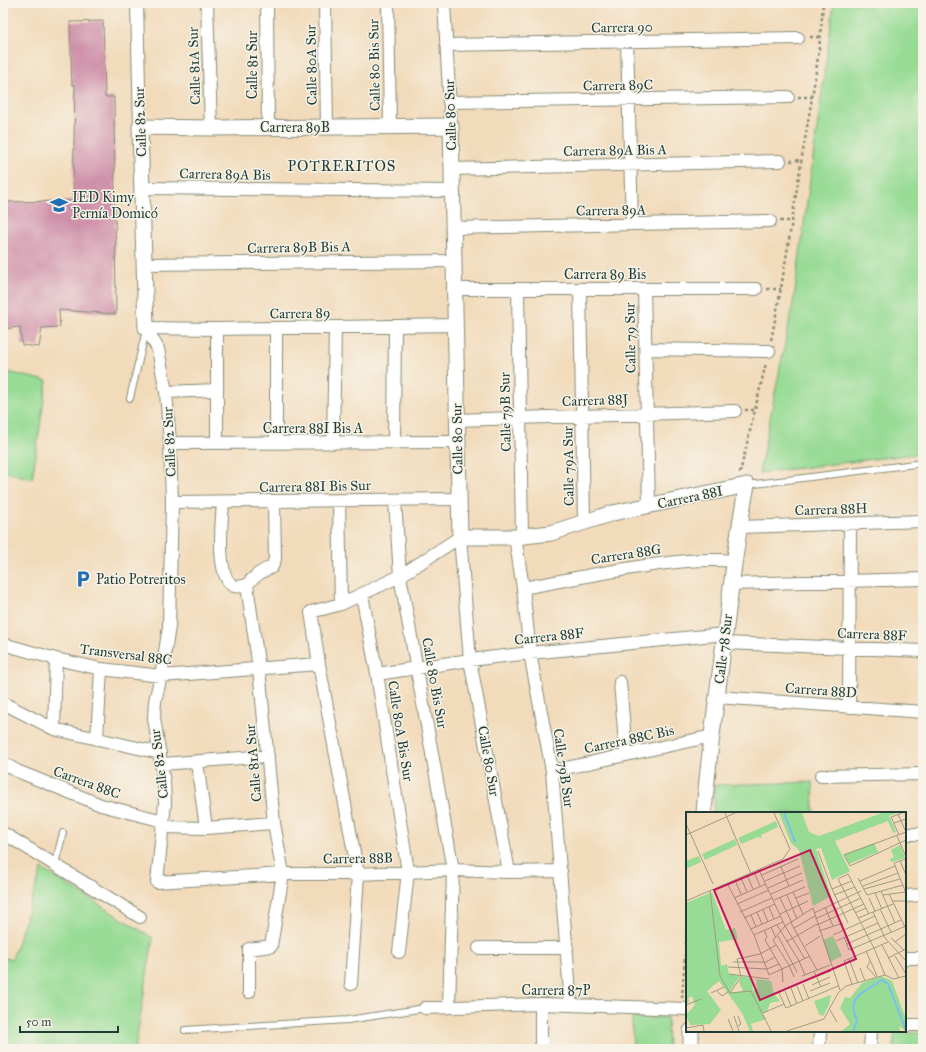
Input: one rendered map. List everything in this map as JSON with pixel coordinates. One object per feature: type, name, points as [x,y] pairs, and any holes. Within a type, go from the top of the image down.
[{"type":"street","name":"Calle 82 Sur","points":[[137,3],[146,328],[158,349],[166,392],[170,443],[172,502],[169,627],[155,702],[154,718],[164,782],[163,824],[157,882]]},
{"type":"street","name":"Calle 81A Sur","points":[[207,3],[211,128]]},
{"type":"street","name":"Calle 81 Sur","points":[[267,3],[268,128]]},
{"type":"street","name":"Calle 80A Sur","points":[[325,3],[327,127]]},
{"type":"street","name":"Calle 80 Bis Sur","points":[[388,3],[390,127]]},
{"type":"street","name":"Calle 80 Sur","points":[[444,3],[451,126],[460,537],[470,660],[509,872]]},
{"type":"street","name":"Carrera 90","points":[[446,45],[798,38]]},
{"type":"street","points":[[627,42],[632,224]]},
{"type":"street","name":"Carrera 89C","points":[[450,102],[788,97]]},
{"type":"street","name":"Carrera 89B","points":[[140,127],[268,128],[451,126]]},
{"type":"street","name":"Carrera 89A Bis A","points":[[452,169],[780,161]]},
{"type":"street","name":"Carrera 89A Bis","points":[[142,188],[452,191]]},
{"type":"street","name":"Carrera 89A","points":[[453,228],[770,221]]},
{"type":"street","name":"Carrera 89B Bis A","points":[[144,264],[454,261]]},
{"type":"street","name":"Carrera 89 Bis","points":[[454,289],[756,289]]},
{"type":"street","name":"Calle 79B Sur","points":[[518,289],[520,418],[519,536],[530,653],[552,772],[571,1005]]},
{"type":"street","name":"Calle 79A Sur","points":[[580,289],[584,522]]},
{"type":"street","name":"Calle 79 Sur","points":[[644,289],[649,506]]},
{"type":"street","name":"Carrera 89","points":[[146,328],[217,329],[455,325]]},
{"type":"street","points":[[394,442],[395,326]]},
{"type":"street","points":[[333,443],[335,327]]},
{"type":"street","points":[[276,328],[276,443]]},
{"type":"street","points":[[217,329],[217,443]]},
{"type":"street","points":[[646,349],[769,351]]},
{"type":"street","points":[[166,392],[217,390]]},
{"type":"street","name":"Carrera 88J","points":[[457,420],[735,411]]},
{"type":"street","name":"Carrera 88I Bis A","points":[[170,443],[457,442]]},
{"type":"street","name":"Carrera 88I","points":[[460,537],[519,536],[551,533],[613,513],[742,486]]},
{"type":"street","name":"Calle 78 Sur","points":[[704,812],[712,736],[739,527],[742,486]]},
{"type":"street","name":"Carrera 88I Bis Sur","points":[[172,502],[459,499]]},
{"type":"street","points":[[339,500],[341,604]]},
{"type":"street","name":"Calle 80 Bis Sur","points":[[395,500],[400,576],[453,870],[449,1007]]},
{"type":"street","points":[[223,502],[221,560],[223,571],[228,581],[233,586],[239,587],[250,581],[259,572],[272,567],[275,559],[274,501]]},
{"type":"street","name":"Carrera 88H","points":[[739,527],[923,522]]},
{"type":"street","points":[[849,707],[850,524]]},
{"type":"street","points":[[351,984],[358,874],[319,664],[311,612],[341,604],[400,576],[460,537]]},
{"type":"street","name":"Carrera 88G","points":[[523,588],[617,570],[684,561],[734,561]]},
{"type":"street","points":[[731,584],[923,579]]},
{"type":"street","name":"Calle 81A Sur","points":[[249,992],[249,949],[272,946],[283,874],[274,823],[250,581]]},
{"type":"street","name":"Calle 80A Bis Sur","points":[[362,595],[377,674],[408,872],[399,952]]},
{"type":"street","name":"Carrera 88F","points":[[377,674],[470,660],[530,653],[724,639],[849,648],[923,651]]},
{"type":"street","name":"Transversal 88C","points":[[3,644],[56,659],[101,669],[161,676],[319,664]]},
{"type":"street","points":[[54,729],[56,659]]},
{"type":"street","points":[[97,739],[101,669]]},
{"type":"street","points":[[620,682],[626,755]]},
{"type":"street","name":"Carrera 88D","points":[[717,697],[923,712]]},
{"type":"street","points":[[3,703],[54,729],[97,739],[161,758],[197,762],[268,756]]},
{"type":"street","name":"Carrera 88C Bis","points":[[552,772],[712,736]]},
{"type":"street","points":[[197,762],[206,828]]},
{"type":"street","name":"Carrera 88C","points":[[3,764],[101,805],[163,824],[206,828],[274,823]]},
{"type":"street","points":[[822,776],[923,774]]},
{"type":"street","points":[[3,833],[140,917]]},
{"type":"street","points":[[906,834],[923,834]]},
{"type":"street","name":"Carrera 88B","points":[[157,882],[283,874],[358,874],[453,870],[509,872],[561,871]]},
{"type":"street","points":[[906,896],[923,896]]},
{"type":"street","points":[[479,948],[567,948]]},
{"type":"street","points":[[906,958],[923,958]]},
{"type":"street","points":[[541,1004],[541,1049]]},
{"type":"street","name":"Carrera 87P","points":[[425,1008],[541,1004],[684,1009]]},
{"type":"street","points":[[906,1025],[923,1025]]},
{"type":"street","points":[[691,1032],[691,1049]]},
{"type":"street","points":[[819,1049],[820,1032]]},
{"type":"street","points":[[870,1049],[871,1032]]},
{"type":"lane","points":[[130,398],[146,328]]},
{"type":"lane","name":"Carrera 88I","points":[[742,486],[923,463]]},
{"type":"lane","points":[[55,864],[63,833]]},
{"type":"lane","points":[[185,1030],[348,1020],[425,1008]]},
{"type":"path","points":[[742,486],[781,289],[821,37],[823,3]]},
{"type":"path","points":[[684,1009],[686,956]]},
{"type":"green space","points":[[834,3],[923,3],[923,453],[759,473],[794,298]]},
{"type":"green space","points":[[3,371],[47,381],[32,479],[3,471]]},
{"type":"green space","points":[[813,782],[814,812],[713,812],[715,785]]},
{"type":"green space","points":[[42,869],[153,938],[135,1049],[3,1049],[3,958],[12,959]]},
{"type":"green space","points":[[667,1017],[668,1049],[633,1049],[632,1018]]},
{"type":"green space","points":[[894,1032],[923,1033],[923,1049],[894,1049]]},
{"type":"building","points":[[103,21],[105,97],[114,97],[116,314],[59,310],[60,327],[42,328],[39,347],[22,345],[20,327],[3,329],[3,202],[73,201],[75,85],[72,85],[70,22]]},
{"type":"place","name":"IED Kimy Pernía Domicó","points":[[59,205]]},
{"type":"place","name":"Patio Potreritos","points":[[83,579]]},
{"type":"district","name":"POTRERITOS","points":[[342,166]]}]
